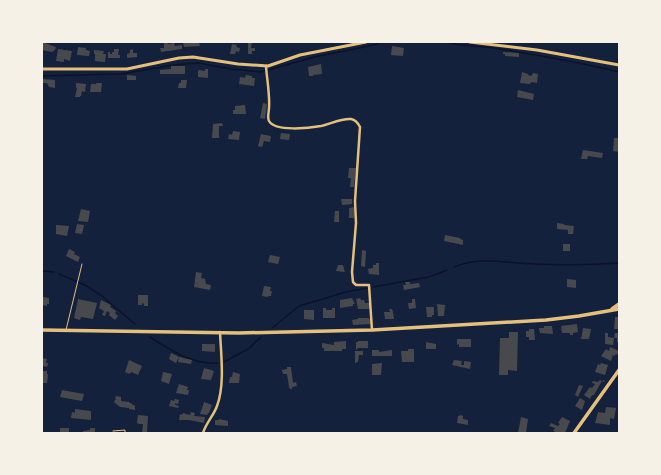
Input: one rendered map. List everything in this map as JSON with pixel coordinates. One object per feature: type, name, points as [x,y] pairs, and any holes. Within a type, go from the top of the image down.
[{"type":"main road","points":[[610,310],[619,304]]},
{"type":"main road","points":[[42,330],[239,333],[372,330],[546,320],[619,309]]},
{"type":"main road","points":[[574,433],[619,370]]},
{"type":"street","points":[[42,69],[127,69],[179,58],[192,57],[266,69],[300,55],[366,42]]},
{"type":"street","points":[[470,42],[537,50],[619,65]]},
{"type":"street","points":[[266,69],[270,103],[268,118],[274,126],[280,128],[305,128],[351,119],[357,122],[360,127],[355,201],[356,223],[352,272],[353,282],[356,285],[369,285],[372,330]]},
{"type":"street","points":[[203,433],[217,406],[220,396],[220,332]]},
{"type":"lane","points":[[66,330],[82,264]]},
{"type":"lane","points":[[113,431],[125,430],[125,433]]},
{"type":"building","points":[[42,42],[56,47],[55,50],[52,52],[42,50]]},
{"type":"building","points":[[164,42],[167,42],[168,44],[174,43],[175,46],[182,45],[182,49],[161,52],[160,48],[164,48]]},
{"type":"building","points":[[183,42],[199,42],[200,46],[184,47]]},
{"type":"building","points":[[248,42],[252,42],[251,48],[255,48],[255,51],[252,51],[252,54],[248,54]]},
{"type":"building","points":[[232,44],[237,45],[236,47],[240,48],[239,52],[236,51],[235,54],[230,54]]},
{"type":"building","points":[[392,46],[404,48],[403,56],[391,55]]},
{"type":"building","points":[[78,47],[86,48],[86,50],[90,51],[89,56],[77,55]]},
{"type":"building","points":[[58,49],[72,51],[70,61],[64,59],[64,62],[56,61]]},
{"type":"building","points":[[114,49],[119,49],[118,55],[120,55],[120,58],[108,58],[108,52],[112,54]]},
{"type":"building","points":[[133,49],[133,53],[137,53],[137,57],[127,58],[127,54]]},
{"type":"building","points":[[94,50],[104,51],[103,54],[106,54],[105,62],[95,61]]},
{"type":"building","points":[[503,52],[519,53],[519,57],[505,56]]},
{"type":"building","points":[[321,64],[322,74],[309,76],[308,67]]},
{"type":"building","points":[[171,66],[185,66],[185,74],[160,74],[160,70],[171,69]]},
{"type":"building","points":[[205,69],[208,69],[208,78],[198,77],[198,70],[205,71]]},
{"type":"building","points":[[522,72],[531,76],[533,73],[538,74],[537,83],[520,83]]},
{"type":"building","points":[[127,75],[136,76],[136,80],[127,80]]},
{"type":"building","points":[[246,75],[255,78],[254,86],[239,84],[240,77],[245,78]]},
{"type":"building","points":[[42,79],[55,80],[55,88],[49,87],[47,83],[42,83]]},
{"type":"building","points":[[181,80],[187,80],[186,88],[178,88]]},
{"type":"building","points":[[76,83],[86,84],[85,92],[82,91],[80,97],[75,97],[77,88]]},
{"type":"building","points":[[102,83],[101,92],[90,92],[91,84]]},
{"type":"building","points":[[518,90],[534,94],[533,100],[517,97]]},
{"type":"building","points":[[263,103],[267,104],[265,119],[260,118]]},
{"type":"building","points":[[245,105],[246,114],[233,114],[235,106]]},
{"type":"building","points":[[222,123],[223,126],[219,126],[219,138],[212,138],[213,124]]},
{"type":"building","points":[[233,131],[240,132],[239,140],[228,139],[229,134],[232,135]]},
{"type":"building","points":[[281,133],[290,134],[289,140],[280,139]]},
{"type":"building","points":[[261,134],[271,136],[270,142],[264,141],[262,147],[258,146]]},
{"type":"building","points":[[614,138],[619,138],[619,152],[613,151]]},
{"type":"building","points":[[583,150],[603,153],[602,158],[588,156],[587,159],[581,159]]},
{"type":"building","points":[[349,168],[356,168],[354,187],[350,187],[351,178],[348,178]]},
{"type":"building","points":[[341,199],[352,199],[352,204],[342,205]]},
{"type":"building","points":[[354,207],[354,218],[349,218],[349,208]]},
{"type":"building","points":[[81,209],[90,211],[88,222],[78,221]]},
{"type":"building","points":[[335,211],[339,211],[339,222],[334,222]]},
{"type":"building","points":[[557,223],[574,226],[573,234],[568,234],[568,230],[557,229]]},
{"type":"building","points":[[77,224],[84,225],[82,234],[75,233]]},
{"type":"building","points":[[56,225],[69,226],[67,236],[56,234]]},
{"type":"building","points":[[445,235],[460,238],[463,240],[463,245],[444,241]]},
{"type":"building","points":[[563,244],[570,244],[570,251],[563,251]]},
{"type":"building","points":[[69,249],[80,257],[78,262],[66,256]]},
{"type":"building","points":[[362,250],[366,251],[365,267],[361,266]]},
{"type":"building","points":[[270,255],[280,257],[278,264],[268,262]]},
{"type":"building","points":[[376,263],[379,263],[379,275],[369,274],[368,269],[373,268],[373,265],[376,265]]},
{"type":"building","points":[[338,265],[343,265],[345,272],[336,271]]},
{"type":"building","points":[[196,272],[202,273],[201,278],[205,279],[206,284],[211,285],[210,290],[194,287]]},
{"type":"building","points":[[567,279],[576,280],[576,288],[567,287]]},
{"type":"building","points":[[405,282],[410,282],[410,284],[419,283],[420,287],[404,290],[403,285],[406,285]]},
{"type":"building","points":[[264,286],[271,287],[271,296],[262,296]]},
{"type":"building","points":[[138,295],[148,295],[148,306],[144,306],[142,303],[142,305],[138,305]]},
{"type":"building","points":[[43,297],[49,298],[49,304],[47,304],[47,306],[42,305]]},
{"type":"building","points":[[352,298],[355,304],[353,304],[353,306],[340,308],[340,300]]},
{"type":"building","points":[[360,298],[361,300],[364,300],[365,303],[370,303],[370,309],[358,309],[356,299]]},
{"type":"building","points":[[78,299],[97,303],[93,319],[81,317],[80,320],[74,318]]},
{"type":"building","points":[[412,299],[415,299],[416,308],[409,309],[408,303],[412,303]]},
{"type":"building","points":[[101,300],[111,305],[110,307],[116,311],[115,313],[118,316],[115,320],[107,311],[105,316],[102,315],[104,311],[99,308]]},
{"type":"building","points":[[437,304],[445,305],[444,316],[438,316]]},
{"type":"building","points":[[426,307],[434,307],[434,315],[432,315],[432,317],[427,317]]},
{"type":"building","points":[[323,308],[326,308],[326,310],[332,310],[332,308],[335,308],[335,318],[323,318]]},
{"type":"building","points":[[389,309],[392,309],[394,319],[385,319],[384,312],[390,312]]},
{"type":"building","points":[[304,310],[314,310],[314,320],[304,319]]},
{"type":"building","points":[[615,317],[619,317],[618,329],[614,329]]},
{"type":"building","points":[[358,318],[369,318],[371,319],[371,324],[353,325],[352,320]]},
{"type":"building","points":[[577,324],[578,332],[573,333],[573,335],[570,335],[570,333],[562,333],[561,326]]},
{"type":"building","points":[[544,326],[552,326],[553,334],[540,333],[539,328],[544,328]]},
{"type":"building","points":[[583,328],[591,329],[589,339],[581,339]]},
{"type":"building","points":[[529,329],[534,329],[535,340],[529,340],[529,337],[526,337],[526,331],[529,331]]},
{"type":"building","points":[[509,332],[518,332],[517,371],[508,370],[508,375],[499,375],[500,338],[509,338]]},
{"type":"building","points":[[605,333],[608,333],[608,337],[614,338],[613,345],[605,344]]},
{"type":"building","points":[[615,333],[619,333],[619,343],[617,342],[617,338],[614,338]]},
{"type":"building","points":[[457,339],[471,339],[471,347],[459,347],[459,344],[457,345]]},
{"type":"building","points":[[346,341],[346,349],[342,349],[342,351],[324,351],[324,348],[322,348],[322,343],[334,345],[334,342]]},
{"type":"building","points":[[368,341],[368,348],[358,348],[356,350],[356,342]]},
{"type":"building","points":[[426,342],[436,344],[436,349],[426,349]]},
{"type":"building","points":[[202,344],[215,344],[215,352],[202,351]]},
{"type":"building","points":[[610,347],[619,351],[617,355],[613,355],[611,361],[601,356],[606,349],[609,351]]},
{"type":"building","points":[[408,349],[414,349],[414,362],[402,362],[401,351],[408,351]]},
{"type":"building","points":[[372,350],[379,350],[379,352],[392,350],[392,356],[372,356]]},
{"type":"building","points":[[355,351],[363,351],[363,355],[359,355],[358,362],[355,363]]},
{"type":"building","points":[[171,353],[179,357],[176,363],[169,359]]},
{"type":"building","points":[[179,357],[192,360],[191,364],[178,362]]},
{"type":"building","points":[[42,358],[47,359],[46,363],[48,363],[47,367],[43,366],[43,369]]},
{"type":"building","points":[[129,360],[142,366],[138,375],[131,372],[130,374],[125,372]]},
{"type":"building","points":[[454,360],[462,361],[461,365],[464,365],[464,361],[471,362],[470,369],[452,365]]},
{"type":"building","points":[[382,363],[381,375],[372,375],[372,364]]},
{"type":"building","points":[[601,363],[608,365],[605,375],[595,372],[598,364],[600,365]]},
{"type":"building","points":[[287,367],[291,367],[293,383],[296,382],[297,386],[292,387],[292,389],[289,387],[287,374],[283,374],[282,370],[287,369]]},
{"type":"building","points":[[204,368],[214,371],[211,380],[201,379]]},
{"type":"building","points":[[43,371],[47,371],[48,374],[47,383],[42,383]]},
{"type":"building","points":[[163,372],[172,374],[169,384],[161,381]]},
{"type":"building","points":[[233,372],[240,374],[239,383],[229,383]]},
{"type":"building","points":[[600,380],[602,381],[590,399],[584,395],[590,387],[592,388],[595,384],[592,383],[593,381],[598,382]]},
{"type":"building","points":[[179,384],[188,387],[188,395],[176,393]]},
{"type":"building","points":[[579,385],[583,386],[578,397],[575,395]]},
{"type":"building","points":[[62,390],[84,394],[82,401],[60,397]]},
{"type":"building","points":[[116,396],[121,397],[121,401],[129,402],[135,406],[135,410],[120,407],[114,402],[117,400],[115,399]]},
{"type":"building","points":[[580,398],[585,401],[582,410],[575,406]]},
{"type":"building","points":[[175,399],[179,400],[178,404],[175,403],[175,405],[179,406],[178,408],[169,406],[171,400],[174,401]]},
{"type":"building","points":[[204,402],[212,405],[207,415],[200,414]]},
{"type":"building","points":[[606,407],[616,408],[614,419],[610,418],[610,425],[595,423],[598,412],[605,413]]},
{"type":"building","points":[[75,409],[91,411],[91,420],[71,418],[72,412],[75,413]]},
{"type":"building","points":[[191,412],[195,413],[194,416],[205,417],[204,423],[179,420],[180,414],[182,415],[183,413],[190,415]]},
{"type":"building","points":[[138,415],[148,416],[147,433],[142,433],[143,424],[137,423]]},
{"type":"building","points":[[458,416],[463,416],[463,419],[468,420],[468,425],[457,423]]},
{"type":"building","points":[[521,417],[528,419],[526,433],[518,433]]},
{"type":"building","points":[[562,417],[570,421],[565,433],[555,433],[556,432],[553,431],[555,428],[549,426],[551,423],[558,426],[560,424],[558,423]]},
{"type":"building","points":[[219,419],[228,421],[228,426],[215,425],[215,420]]},
{"type":"building","points":[[60,428],[69,428],[69,433],[60,433]]},
{"type":"building","points":[[90,428],[95,428],[95,433],[83,433],[83,431],[90,430]]},
{"type":"waterway","points":[[42,76],[121,74],[173,65],[199,63],[231,69],[261,72],[314,57],[374,45],[381,42]]},
{"type":"waterway","points":[[445,42],[525,53],[619,72]]},
{"type":"waterway","points":[[454,267],[483,261],[554,265],[619,263]]},
{"type":"waterway","points":[[373,287],[429,277],[447,270]]},
{"type":"waterway","points":[[42,271],[54,272]]},
{"type":"waterway","points":[[59,274],[85,285],[102,296],[135,324]]},
{"type":"waterway","points":[[272,328],[299,306],[346,292],[367,288]]},
{"type":"waterway","points":[[150,337],[182,356],[199,362],[218,363]]},
{"type":"waterway","points":[[224,362],[248,349],[261,337]]}]
